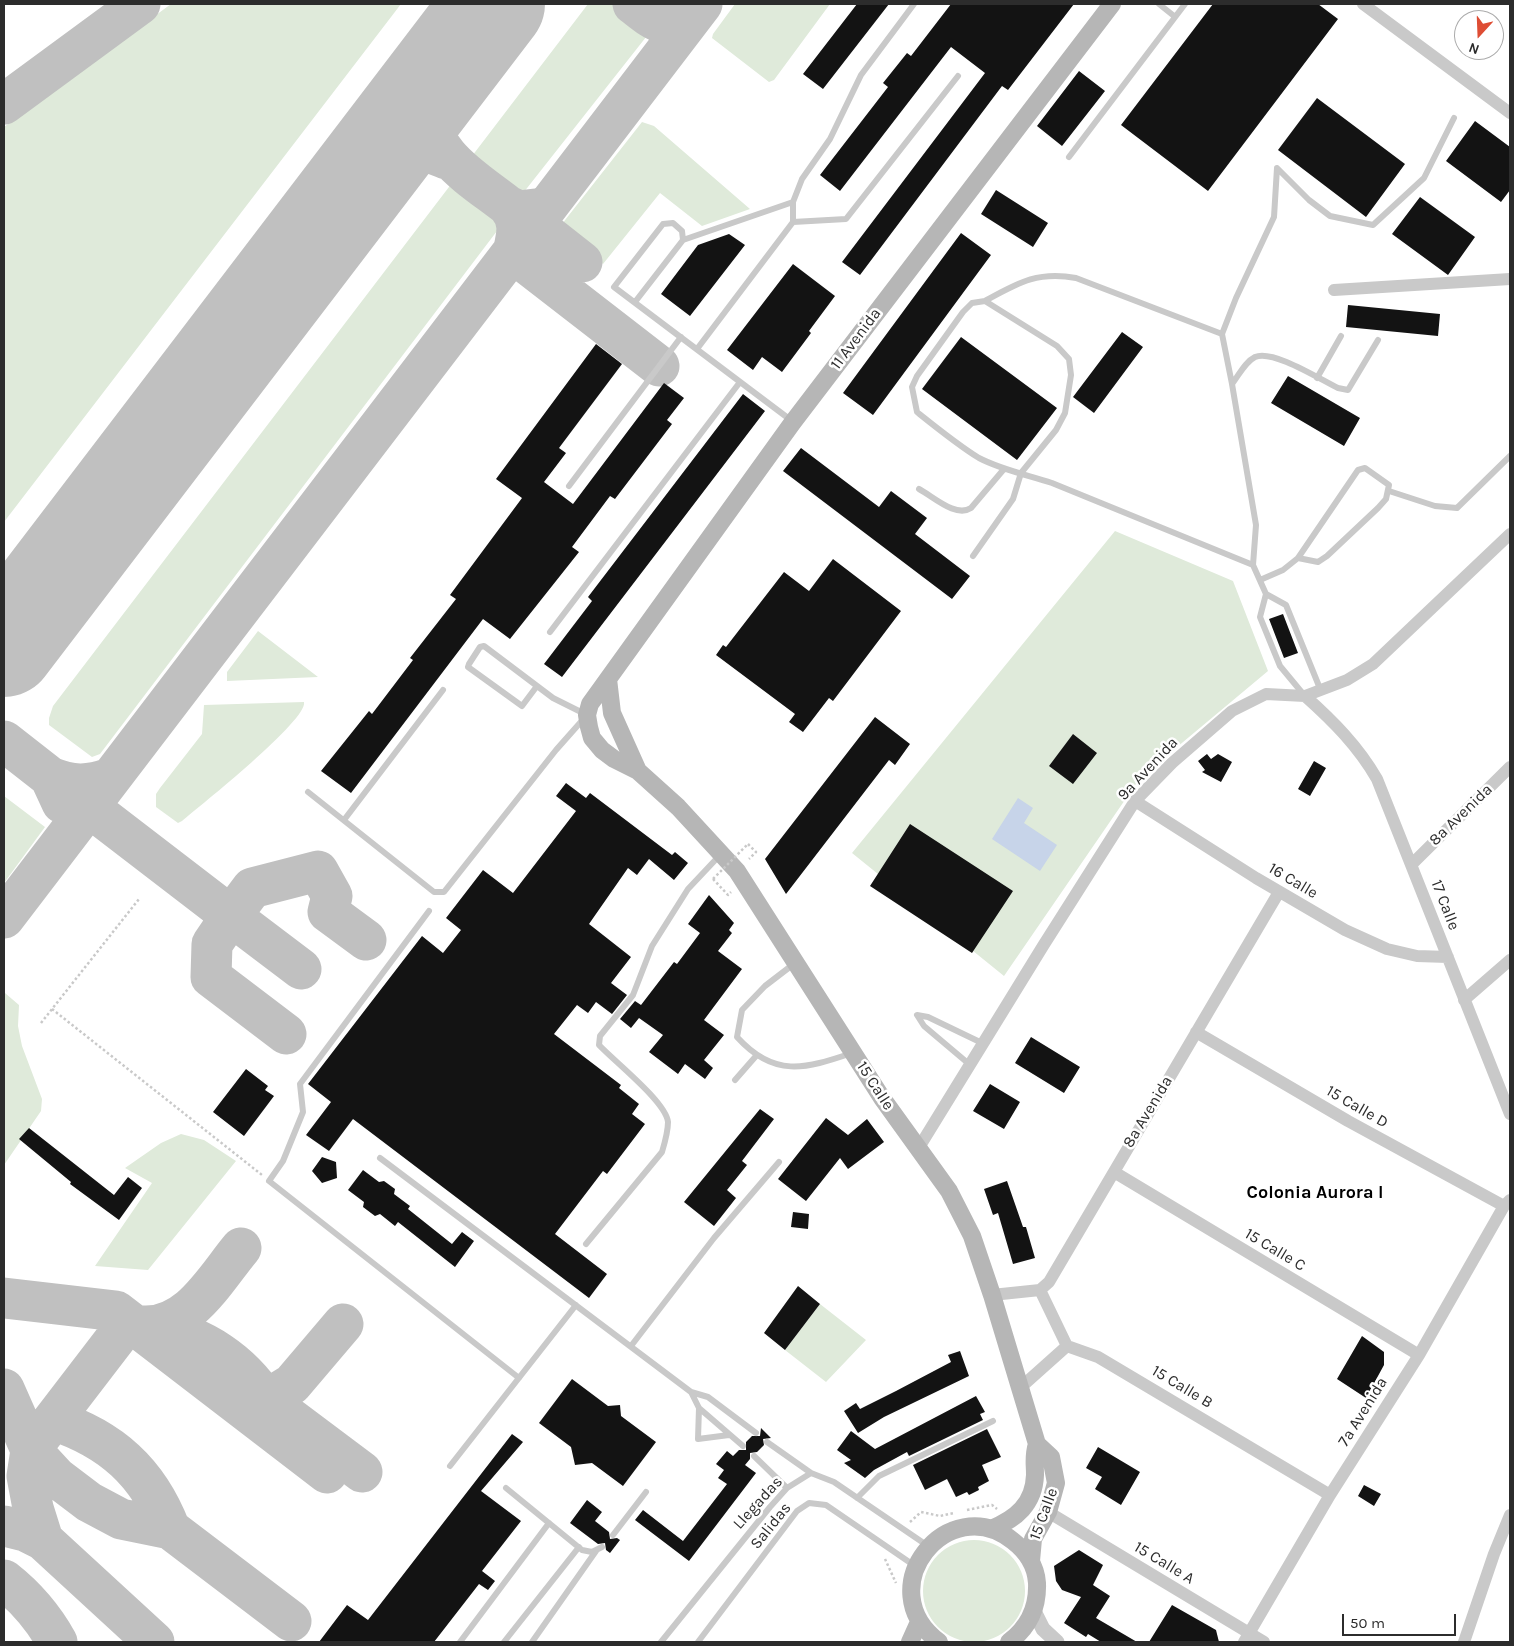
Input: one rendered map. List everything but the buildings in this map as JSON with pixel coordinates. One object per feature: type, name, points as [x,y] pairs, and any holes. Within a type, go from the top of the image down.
[{"type":"main road","name":"11 Avenida","points":[[587,715],[590,704],[793,422],[1112,4]]},
{"type":"main road","points":[[608,679],[612,713],[638,770]]},
{"type":"main road","points":[[587,715],[592,738],[602,750],[614,759],[638,770]]},
{"type":"main road","name":"15 Calle","points":[[638,770],[678,807],[722,854],[743,880],[854,1053],[949,1192],[972,1236],[1037,1444],[1051,1457],[1054,1469],[1056,1483],[1048,1512],[1033,1539],[1031,1561]]},
{"type":"main road","name":"15 Calle","points":[[991,1529],[1012,1520],[1028,1501],[1034,1486],[1033,1460],[1037,1444]]},
{"type":"main road","points":[[939,1642],[919,1622],[911,1600],[911,1583],[915,1566],[928,1546],[942,1536],[958,1529],[974,1527],[991,1529],[1007,1536],[1021,1547],[1031,1561],[1037,1586],[1034,1611],[1028,1624],[1009,1642]]},
{"type":"main road","points":[[910,1642],[919,1622]]},
{"type":"street","points":[[1363,4],[1510,113]]},
{"type":"street","points":[[1334,290],[1510,279]]},
{"type":"street","name":"9a Avenida","points":[[918,1148],[1135,801],[1172,763],[1232,711],[1266,694],[1305,696],[1347,680],[1373,664],[1510,534]]},
{"type":"street","name":"17 Calle","points":[[1320,690],[1331,720]]},
{"type":"street","name":"17 Calle","points":[[1305,696],[1331,720],[1363,755],[1377,779],[1510,1114]]},
{"type":"street","name":"8a Avenida","points":[[1412,864],[1510,767]]},
{"type":"street","name":"16 Calle","points":[[1135,801],[1279,892],[1345,930],[1387,949],[1418,956],[1448,957]]},
{"type":"street","name":"8a Avenida","points":[[1040,1290],[1048,1282],[1279,892]]},
{"type":"street","points":[[1464,1000],[1510,960]]},
{"type":"street","name":"15 Calle D","points":[[1196,1032],[1348,1121],[1507,1203]]},
{"type":"street","name":"15 Calle C","points":[[1114,1172],[1419,1355]]},
{"type":"street","name":"7a Avenida","points":[[1247,1638],[1330,1495],[1419,1355],[1507,1203]]},
{"type":"street","points":[[992,1295],[1040,1290],[1067,1346],[1020,1388]]},
{"type":"street","name":"15 Calle B","points":[[1067,1346],[1098,1357],[1330,1495]]},
{"type":"street","name":"15 Calle A","points":[[1048,1512],[1247,1638],[1264,1642]]},
{"type":"street","points":[[1464,1642],[1494,1554],[1510,1515]]},
{"type":"street","points":[[1034,1611],[1043,1629],[1057,1642]]},
{"type":"lane","points":[[697,349],[793,222],[792,202],[802,179],[830,139],[861,74],[914,4]]},
{"type":"lane","points":[[1159,4],[1174,16]]},
{"type":"lane","points":[[1068,157],[1185,4]]},
{"type":"lane","points":[[793,222],[846,219],[958,76]]},
{"type":"lane","points":[[1320,690],[1286,606],[1266,594],[1253,565],[1256,525],[1222,334],[1228,316],[1274,217],[1277,168],[1309,200],[1330,216],[1373,225],[1424,178],[1454,118]]},
{"type":"lane","points":[[635,302],[683,240],[792,202]]},
{"type":"lane","points":[[683,240],[682,231],[673,223],[662,224],[614,287],[793,422]]},
{"type":"lane","points":[[1222,334],[1076,278],[1043,275],[1026,279],[986,300],[972,303],[963,312],[917,376],[912,388],[917,412],[979,458],[1253,565]]},
{"type":"lane","points":[[973,556],[1013,499],[1021,473],[1056,430],[1065,413],[1071,375],[1069,358],[1046,337],[986,300]]},
{"type":"lane","points":[[1317,378],[1341,336]]},
{"type":"lane","points":[[569,486],[681,337]]},
{"type":"lane","points":[[1232,384],[1246,365],[1253,358],[1261,355],[1278,359],[1338,388],[1348,390],[1378,340]]},
{"type":"lane","points":[[550,632],[740,382]]},
{"type":"lane","points":[[1389,491],[1435,506],[1457,508],[1510,456]]},
{"type":"lane","points":[[1260,580],[1283,570],[1298,558],[1358,470],[1366,468],[1389,485],[1389,491],[1378,508],[1327,556],[1318,562],[1298,558]]},
{"type":"lane","points":[[919,489],[957,512],[965,512],[972,508],[1004,469]]},
{"type":"lane","points":[[1266,594],[1260,618],[1280,666],[1305,696]]},
{"type":"lane","points":[[308,792],[434,892],[444,892],[556,750],[587,715],[553,698],[484,646],[480,647],[468,664],[468,667],[522,706],[537,686]]},
{"type":"lane","points":[[344,820],[443,690]]},
{"type":"lane","points":[[586,1244],[662,1152],[668,1121],[662,1106],[599,1045],[600,1036],[633,995],[652,946],[688,889],[722,854]]},
{"type":"lane","points":[[429,911],[300,1084],[303,1112],[283,1161],[269,1181],[519,1378]]},
{"type":"lane","points":[[796,963],[765,986],[742,1010],[738,1037],[756,1056],[776,1063],[802,1067],[854,1053]]},
{"type":"lane","points":[[969,1064],[924,1026],[917,1015],[928,1017],[982,1043]]},
{"type":"lane","points":[[734,1080],[756,1056]]},
{"type":"lane","points":[[380,1158],[691,1392],[708,1397],[756,1433]]},
{"type":"lane","points":[[631,1346],[714,1238],[779,1162]]},
{"type":"lane","points":[[450,1466],[576,1305]]},
{"type":"lane","points":[[691,1392],[700,1408],[743,1446]]},
{"type":"lane","points":[[700,1408],[698,1439],[729,1434]]},
{"type":"lane","points":[[858,1498],[879,1476],[993,1421]]},
{"type":"lane","points":[[767,1442],[811,1473],[834,1482],[928,1546]]},
{"type":"lane","points":[[754,1456],[787,1488]]},
{"type":"lane","name":"Llegadas","points":[[661,1642],[787,1488],[811,1473]]},
{"type":"lane","points":[[506,1488],[579,1547],[588,1552],[599,1549],[532,1642]]},
{"type":"lane","points":[[613,1535],[646,1492]]},
{"type":"lane","name":"Salidas","points":[[698,1642],[797,1511],[809,1503],[826,1505],[915,1566]]},
{"type":"lane","points":[[460,1642],[550,1523]]},
{"type":"lane","points":[[504,1642],[579,1547]]},
{"type":"path","points":[[728,895],[713,879],[748,844],[756,852]]},
{"type":"path","points":[[41,1023],[139,899]]},
{"type":"path","points":[[52,1009],[269,1181]]},
{"type":"green space","points":[[171,4],[401,4],[4,522],[4,127]]},
{"type":"green space","points":[[588,4],[614,4],[650,32],[520,197],[469,160]]},
{"type":"green space","points":[[735,4],[830,4],[774,80],[769,82],[712,38]]},
{"type":"green space","points":[[642,122],[654,126],[750,209],[702,226],[660,193],[603,264],[558,229]]},
{"type":"green space","points":[[452,183],[496,215],[499,223],[497,231],[100,754],[92,757],[49,725],[53,706]]},
{"type":"green space","points":[[1115,531],[1233,581],[1268,671],[1140,778],[1004,976],[852,853]]},
{"type":"green space","points":[[258,631],[318,677],[227,681],[227,672]]},
{"type":"green space","points":[[304,702],[301,712],[272,744],[230,782],[182,821],[178,823],[156,807],[156,794],[202,734],[204,705]]},
{"type":"green space","points":[[4,796],[45,827],[4,883]]},
{"type":"green space","points":[[5,993],[19,1005],[18,1026],[22,1046],[42,1099],[41,1111],[4,1165]]},
{"type":"green space","points":[[181,1134],[204,1140],[236,1161],[148,1270],[95,1266],[152,1183],[125,1168],[161,1143]]},
{"type":"green space","points":[[820,1304],[866,1340],[826,1382],[785,1350]]},
{"type":"green space","points":[[974,1540],[984,1541],[1003,1548],[1017,1562],[1024,1581],[1024,1601],[1017,1620],[1003,1634],[984,1641],[974,1642],[964,1641],[945,1634],[931,1620],[924,1601],[923,1591],[924,1581],[931,1562],[945,1548],[964,1541]]},
{"type":"water","points":[[1018,798],[1033,808],[1024,823],[1057,845],[1040,871],[992,839]]},
{"type":"taxiway","points":[[4,104],[140,4]]},
{"type":"taxiway","points":[[633,4],[654,19],[667,24],[683,21],[692,16]]},
{"type":"taxiway","points":[[4,918],[702,4]]},
{"type":"taxiway","points":[[445,68],[431,104],[431,121],[435,137],[455,164],[508,206],[519,211],[535,209]]},
{"type":"taxiway","points":[[372,163],[388,151],[404,147],[429,152],[452,161]]},
{"type":"taxiway","points":[[508,206],[515,217],[517,228],[513,253],[659,366]]},
{"type":"taxiway","points":[[535,225],[582,262]]},
{"type":"taxiway","points":[[4,741],[50,777],[62,803]]},
{"type":"taxiway","points":[[110,778],[80,784],[50,777],[231,916],[212,944],[211,977],[286,1034]]},
{"type":"taxiway","points":[[301,969],[231,916],[252,888],[318,871],[332,896],[328,912],[366,940]]},
{"type":"taxiway","points":[[142,1326],[159,1325],[187,1311],[211,1287],[241,1248]]},
{"type":"taxiway","points":[[4,1298],[116,1311],[327,1473]]},
{"type":"taxiway","points":[[37,1441],[129,1321]]},
{"type":"taxiway","points":[[240,1402],[266,1400],[292,1384],[343,1324]]},
{"type":"taxiway","points":[[158,1328],[190,1337],[220,1353],[245,1374],[266,1400],[362,1472]]},
{"type":"taxiway","points":[[4,1389],[31,1450],[56,1477],[89,1502],[121,1519],[170,1529],[151,1491],[139,1474],[125,1460],[93,1437],[53,1420]]},
{"type":"taxiway","points":[[31,1450],[27,1476],[33,1508],[43,1540],[154,1642]]},
{"type":"taxiway","points":[[4,1526],[25,1531],[43,1540],[30,1526]]},
{"type":"taxiway","points":[[170,1529],[291,1621]]},
{"type":"taxiway","points":[[4,1580],[34,1608],[57,1642]]},
{"type":"runway","points":[[4,646],[494,4]]},
{"type":"district","name":"Colonia Aurora I","points":[[1315,1193]]}]
